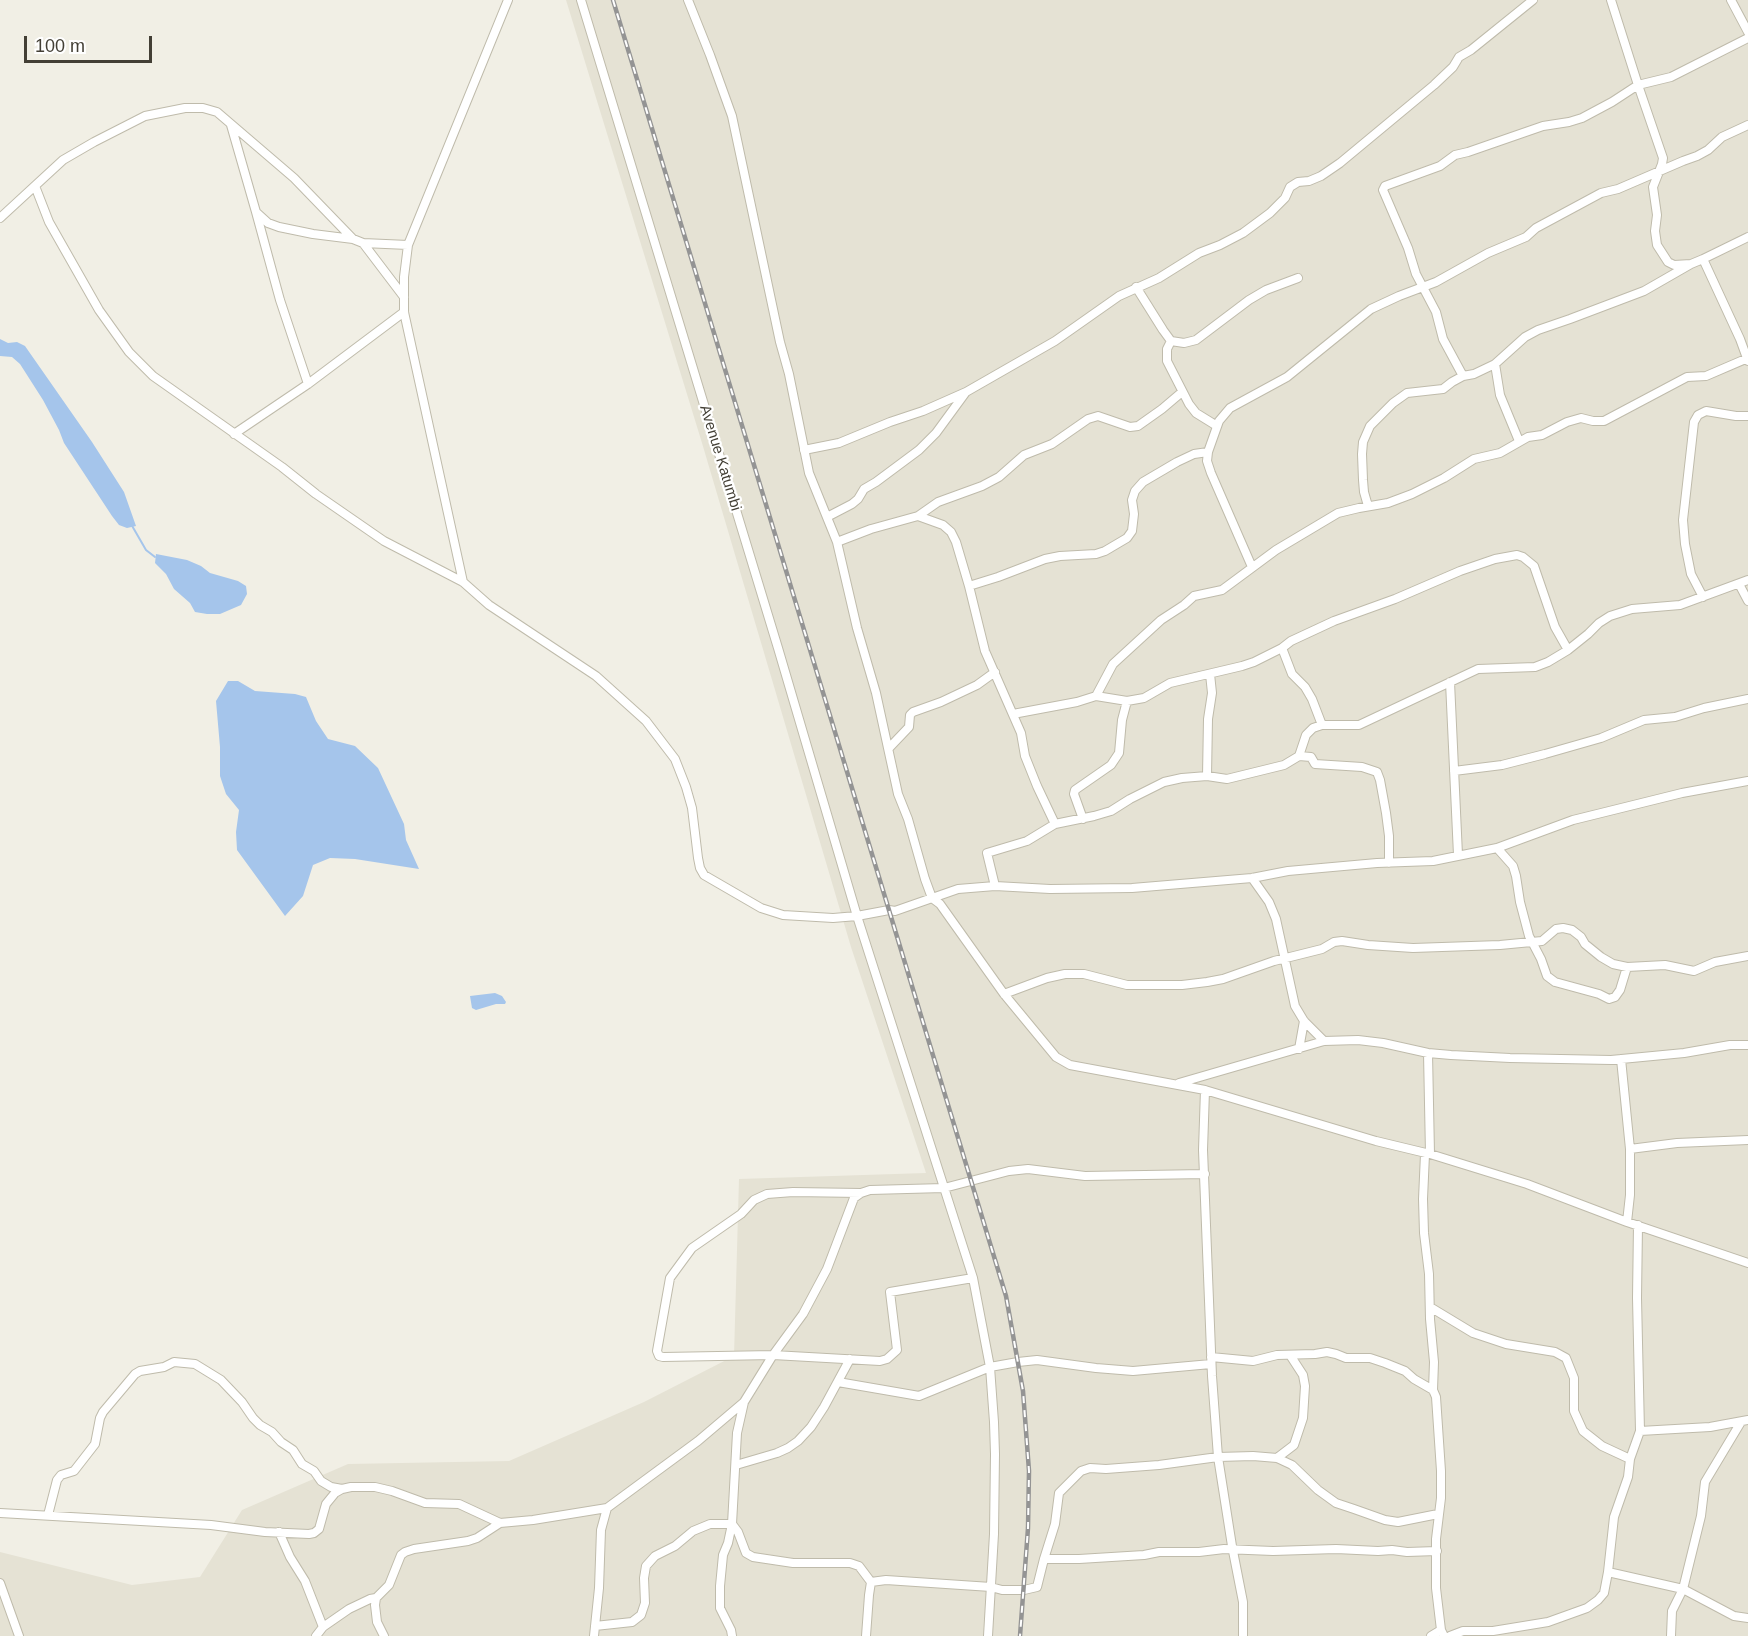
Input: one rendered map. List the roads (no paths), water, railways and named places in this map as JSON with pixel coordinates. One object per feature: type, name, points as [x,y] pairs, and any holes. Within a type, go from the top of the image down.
[{"type":"street","points":[[464,582],[404,312],[404,297],[408,245],[508,0]]},
{"type":"street","name":"Avenue Katumbi","points":[[581,0],[857,916],[973,1278],[990,1367],[994,1422],[994,1534],[988,1636]]},
{"type":"street","points":[[688,0],[732,116],[809,473],[837,542],[857,628],[890,748],[898,794],[932,898],[940,904],[1004,994],[1056,1057],[1070,1065],[1205,1090],[1427,1154],[1527,1184],[1627,1222],[1748,1263]]},
{"type":"street","points":[[804,450],[839,443],[966,392],[1055,341],[1119,296],[1159,278],[1199,253],[1243,233],[1270,213],[1285,198],[1290,187],[1298,182],[1309,181],[1321,176],[1340,163],[1434,85],[1453,67],[1459,57],[1533,0]]},
{"type":"street","points":[[1611,0],[1663,158],[1653,186],[1657,215],[1655,231],[1657,245],[1668,262],[1674,265],[1691,264]]},
{"type":"street","points":[[1731,0],[1748,32]]},
{"type":"street","points":[[1463,376],[1443,339],[1436,312],[1416,274],[1393,210],[1383,190],[1385,186],[1440,166],[1455,155],[1543,126],[1582,118],[1638,85],[1671,77],[1748,38]]},
{"type":"street","points":[[0,218],[63,160],[145,116],[185,108],[203,108],[218,112],[294,178],[353,238],[363,243],[408,245]]},
{"type":"street","points":[[231,124],[280,300],[308,384]]},
{"type":"street","points":[[1252,567],[1211,473],[1208,461],[1208,452],[1219,421],[1230,408],[1287,377],[1371,309],[1424,288],[1488,253],[1526,237],[1536,228],[1601,193],[1618,189],[1698,156],[1722,137],[1748,125]]},
{"type":"street","points":[[35,186],[49,222],[99,310],[129,352],[153,376],[384,542],[464,582],[489,605],[596,676],[646,721],[675,759],[692,808],[698,858],[704,875],[761,908],[783,915],[833,918],[895,911],[958,889],[995,886],[1123,889],[1252,878],[1389,862],[1433,861],[1497,849],[1574,820],[1682,793],[1748,781]]},
{"type":"street","points":[[256,212],[268,223],[279,227],[313,234],[353,238]]},
{"type":"street","points":[[1368,506],[1364,492],[1363,441],[1370,426],[1393,403],[1407,393],[1443,389],[1463,376],[1474,375],[1495,364],[1519,342],[1538,330],[1644,291],[1691,264],[1748,237]]},
{"type":"street","points":[[363,243],[404,297]]},
{"type":"street","points":[[1096,696],[1113,664],[1161,620],[1194,596],[1222,590],[1276,550],[1338,513],[1388,503],[1444,478],[1474,459],[1500,453],[1528,437],[1542,435],[1567,422],[1581,418],[1604,421],[1687,377],[1706,376],[1748,360],[1702,259]]},
{"type":"street","points":[[1136,287],[1171,341],[1184,343],[1196,340],[1266,290],[1298,278]]},
{"type":"street","points":[[234,434],[308,384],[404,312]]},
{"type":"street","points":[[1171,341],[1167,349],[1167,361],[1182,392],[1196,413],[1217,426]]},
{"type":"street","points":[[1495,364],[1500,395],[1519,441]]},
{"type":"street","points":[[827,516],[852,504],[864,489],[919,450],[936,433],[966,392]]},
{"type":"street","points":[[837,542],[871,529],[918,516],[938,502],[982,486],[999,477],[1024,455],[1052,444],[1088,418],[1098,416],[1130,427],[1138,426],[1162,410],[1182,392]]},
{"type":"street","points":[[1703,597],[1691,574],[1683,520],[1694,422],[1698,415],[1706,411],[1748,416]]},
{"type":"street","points":[[969,586],[1045,559],[1060,556],[1096,555],[1105,551],[1127,538],[1132,531],[1134,514],[1132,500],[1135,491],[1143,482],[1194,454],[1208,452]]},
{"type":"street","points":[[918,516],[943,525],[951,532],[969,586],[985,651],[1021,733],[1025,756],[1055,824]]},
{"type":"street","points":[[1013,714],[1077,702],[1096,696],[1127,701],[1144,698],[1170,683],[1254,662],[1324,625],[1395,599],[1460,571],[1494,559],[1517,555],[1534,566],[1555,627],[1568,650]]},
{"type":"street","points":[[1299,756],[1306,735],[1313,728],[1322,725],[1359,725],[1373,720],[1478,669],[1535,667],[1568,650],[1610,616],[1632,609],[1680,605],[1748,580]]},
{"type":"street","points":[[1739,584],[1748,601]]},
{"type":"street","points":[[1282,648],[1292,674],[1305,687],[1322,725]]},
{"type":"street","points":[[890,748],[909,727],[910,715],[913,712],[977,685],[995,672]]},
{"type":"street","points":[[1207,776],[1208,719],[1212,693],[1210,674]]},
{"type":"street","points":[[1450,682],[1458,855]]},
{"type":"street","points":[[1454,771],[1503,765],[1601,738],[1644,720],[1675,717],[1748,699]]},
{"type":"street","points":[[1083,819],[1074,794],[1075,790],[1111,765],[1119,753],[1122,720],[1127,701]]},
{"type":"street","points":[[995,886],[987,853],[1027,841],[1055,824],[1111,811],[1164,782],[1207,776],[1227,779],[1284,765],[1299,756],[1311,757],[1315,764],[1362,767],[1377,772],[1386,813],[1389,862]]},
{"type":"street","points":[[1497,849],[1513,866],[1529,936],[1547,976],[1555,982],[1609,999],[1615,997],[1620,990],[1627,967]]},
{"type":"street","points":[[1252,878],[1269,902],[1276,919],[1296,1006],[1304,1021],[1324,1041]]},
{"type":"street","points":[[1004,994],[1047,978],[1065,974],[1084,974],[1127,985],[1182,985],[1207,982],[1223,979],[1284,958],[1322,949],[1334,942],[1342,941],[1413,948],[1500,945],[1542,941],[1556,929],[1572,930],[1601,957],[1613,964],[1627,967],[1657,965],[1694,970],[1715,962],[1748,956]]},
{"type":"street","points":[[1299,1049],[1304,1021]]},
{"type":"street","points":[[1176,1084],[1324,1041],[1383,1042],[1428,1053],[1510,1058],[1622,1059],[1684,1053],[1730,1045],[1748,1045]]},
{"type":"street","points":[[1428,1053],[1424,1211],[1434,1362],[1433,1389],[1436,1397],[1441,1453],[1441,1498],[1436,1539],[1436,1588],[1442,1633],[1431,1636]]},
{"type":"street","points":[[1622,1059],[1630,1149],[1630,1195],[1627,1222]]},
{"type":"street","points":[[1205,1090],[1203,1150],[1211,1361],[1218,1457],[1243,1602],[1243,1636]]},
{"type":"street","points":[[1630,1149],[1677,1143],[1748,1140]]},
{"type":"street","points":[[316,1636],[323,1627],[349,1609],[376,1598],[389,1585],[401,1555],[405,1552],[468,1541],[500,1523],[607,1508],[698,1441],[744,1402],[773,1355],[803,1314],[827,1269],[854,1198],[861,1193],[870,1190],[944,1188],[1009,1170],[1028,1168],[1085,1176],[1205,1173]]},
{"type":"street","points":[[861,1193],[766,1194],[754,1200],[741,1214],[692,1248],[670,1278],[657,1351],[659,1356],[773,1355],[880,1361],[887,1359],[897,1350],[890,1292],[973,1278]]},
{"type":"street","points":[[1450,1636],[1463,1631],[1492,1631],[1548,1622],[1587,1608],[1604,1593],[1614,1517],[1628,1477],[1630,1459],[1640,1431],[1638,1225]]},
{"type":"street","points":[[1430,1307],[1473,1333],[1506,1344],[1555,1352],[1566,1359],[1574,1378],[1574,1411],[1583,1431],[1602,1446],[1630,1459]]},
{"type":"street","points":[[838,1382],[919,1396],[990,1367],[1018,1362],[1037,1360],[1133,1371],[1211,1361],[1253,1361],[1277,1355],[1327,1352],[1346,1358],[1370,1358],[1405,1371],[1414,1379],[1433,1389]]},
{"type":"street","points":[[1277,1458],[1294,1445],[1303,1418],[1305,1386],[1303,1375],[1290,1355]]},
{"type":"street","points":[[736,1465],[777,1453],[798,1441],[820,1414],[850,1359]]},
{"type":"street","points":[[48,1515],[57,1480],[61,1475],[74,1471],[95,1444],[103,1412],[135,1374],[164,1367],[174,1362],[195,1364],[221,1380],[242,1402],[253,1418],[293,1450],[302,1464],[314,1471],[321,1481],[331,1487],[342,1489],[375,1487],[425,1503],[459,1504],[500,1523]]},
{"type":"street","points":[[732,1636],[720,1608],[723,1555],[732,1524],[737,1433],[744,1402]]},
{"type":"street","points":[[1640,1431],[1710,1427],[1744,1421]]},
{"type":"street","points":[[1671,1636],[1672,1611],[1683,1589],[1701,1516],[1705,1482],[1744,1421]]},
{"type":"street","points":[[871,1582],[886,1580],[991,1587],[1002,1590],[1024,1590],[1038,1587],[1055,1524],[1059,1493],[1080,1471],[1090,1468],[1159,1465],[1218,1457],[1277,1458],[1292,1464],[1318,1490],[1336,1503],[1385,1520],[1398,1522],[1438,1514]]},
{"type":"street","points":[[0,1513],[211,1525],[255,1531],[309,1534],[317,1532],[326,1504],[335,1493],[342,1489]]},
{"type":"street","points":[[594,1636],[599,1588],[600,1539],[607,1508]]},
{"type":"street","points":[[595,1626],[632,1622],[641,1615],[645,1603],[646,1566],[655,1556],[675,1546],[701,1527],[718,1523],[732,1524],[738,1532],[746,1553],[753,1557],[793,1563],[850,1563],[859,1566],[871,1582],[866,1636]]},
{"type":"street","points":[[279,1532],[290,1557],[305,1581],[323,1627]]},
{"type":"street","points":[[1044,1559],[1233,1550],[1437,1551]]},
{"type":"street","points":[[1608,1572],[1683,1589],[1734,1616],[1748,1618]]},
{"type":"street","points":[[0,1583],[20,1636]]},
{"type":"street","points":[[376,1598],[377,1622],[384,1636]]},
{"type":"water","points":[[0,339],[25,346],[124,492],[136,526],[127,528],[119,525],[112,516],[64,443],[43,400],[20,364],[12,357],[0,356]]},
{"type":"water","points":[[156,554],[187,560],[210,573],[238,581],[246,586],[247,594],[241,605],[220,614],[195,612],[190,603],[174,589],[166,574],[155,563]]},
{"type":"water","points":[[228,681],[238,681],[255,691],[306,697],[316,721],[328,739],[355,746],[378,768],[404,824],[406,840],[419,869],[355,859],[330,858],[313,865],[303,896],[285,916],[237,850],[236,832],[239,810],[226,794],[220,776],[216,701]]},
{"type":"water","points":[[495,993],[502,996],[505,1004],[496,1004],[476,1010],[472,1008],[470,996]]},
{"type":"waterway","points":[[131,524],[146,550],[155,557]]},
{"type":"railway","points":[[613,0],[1006,1296],[1023,1391],[1029,1471],[1028,1528],[1020,1636]]}]
